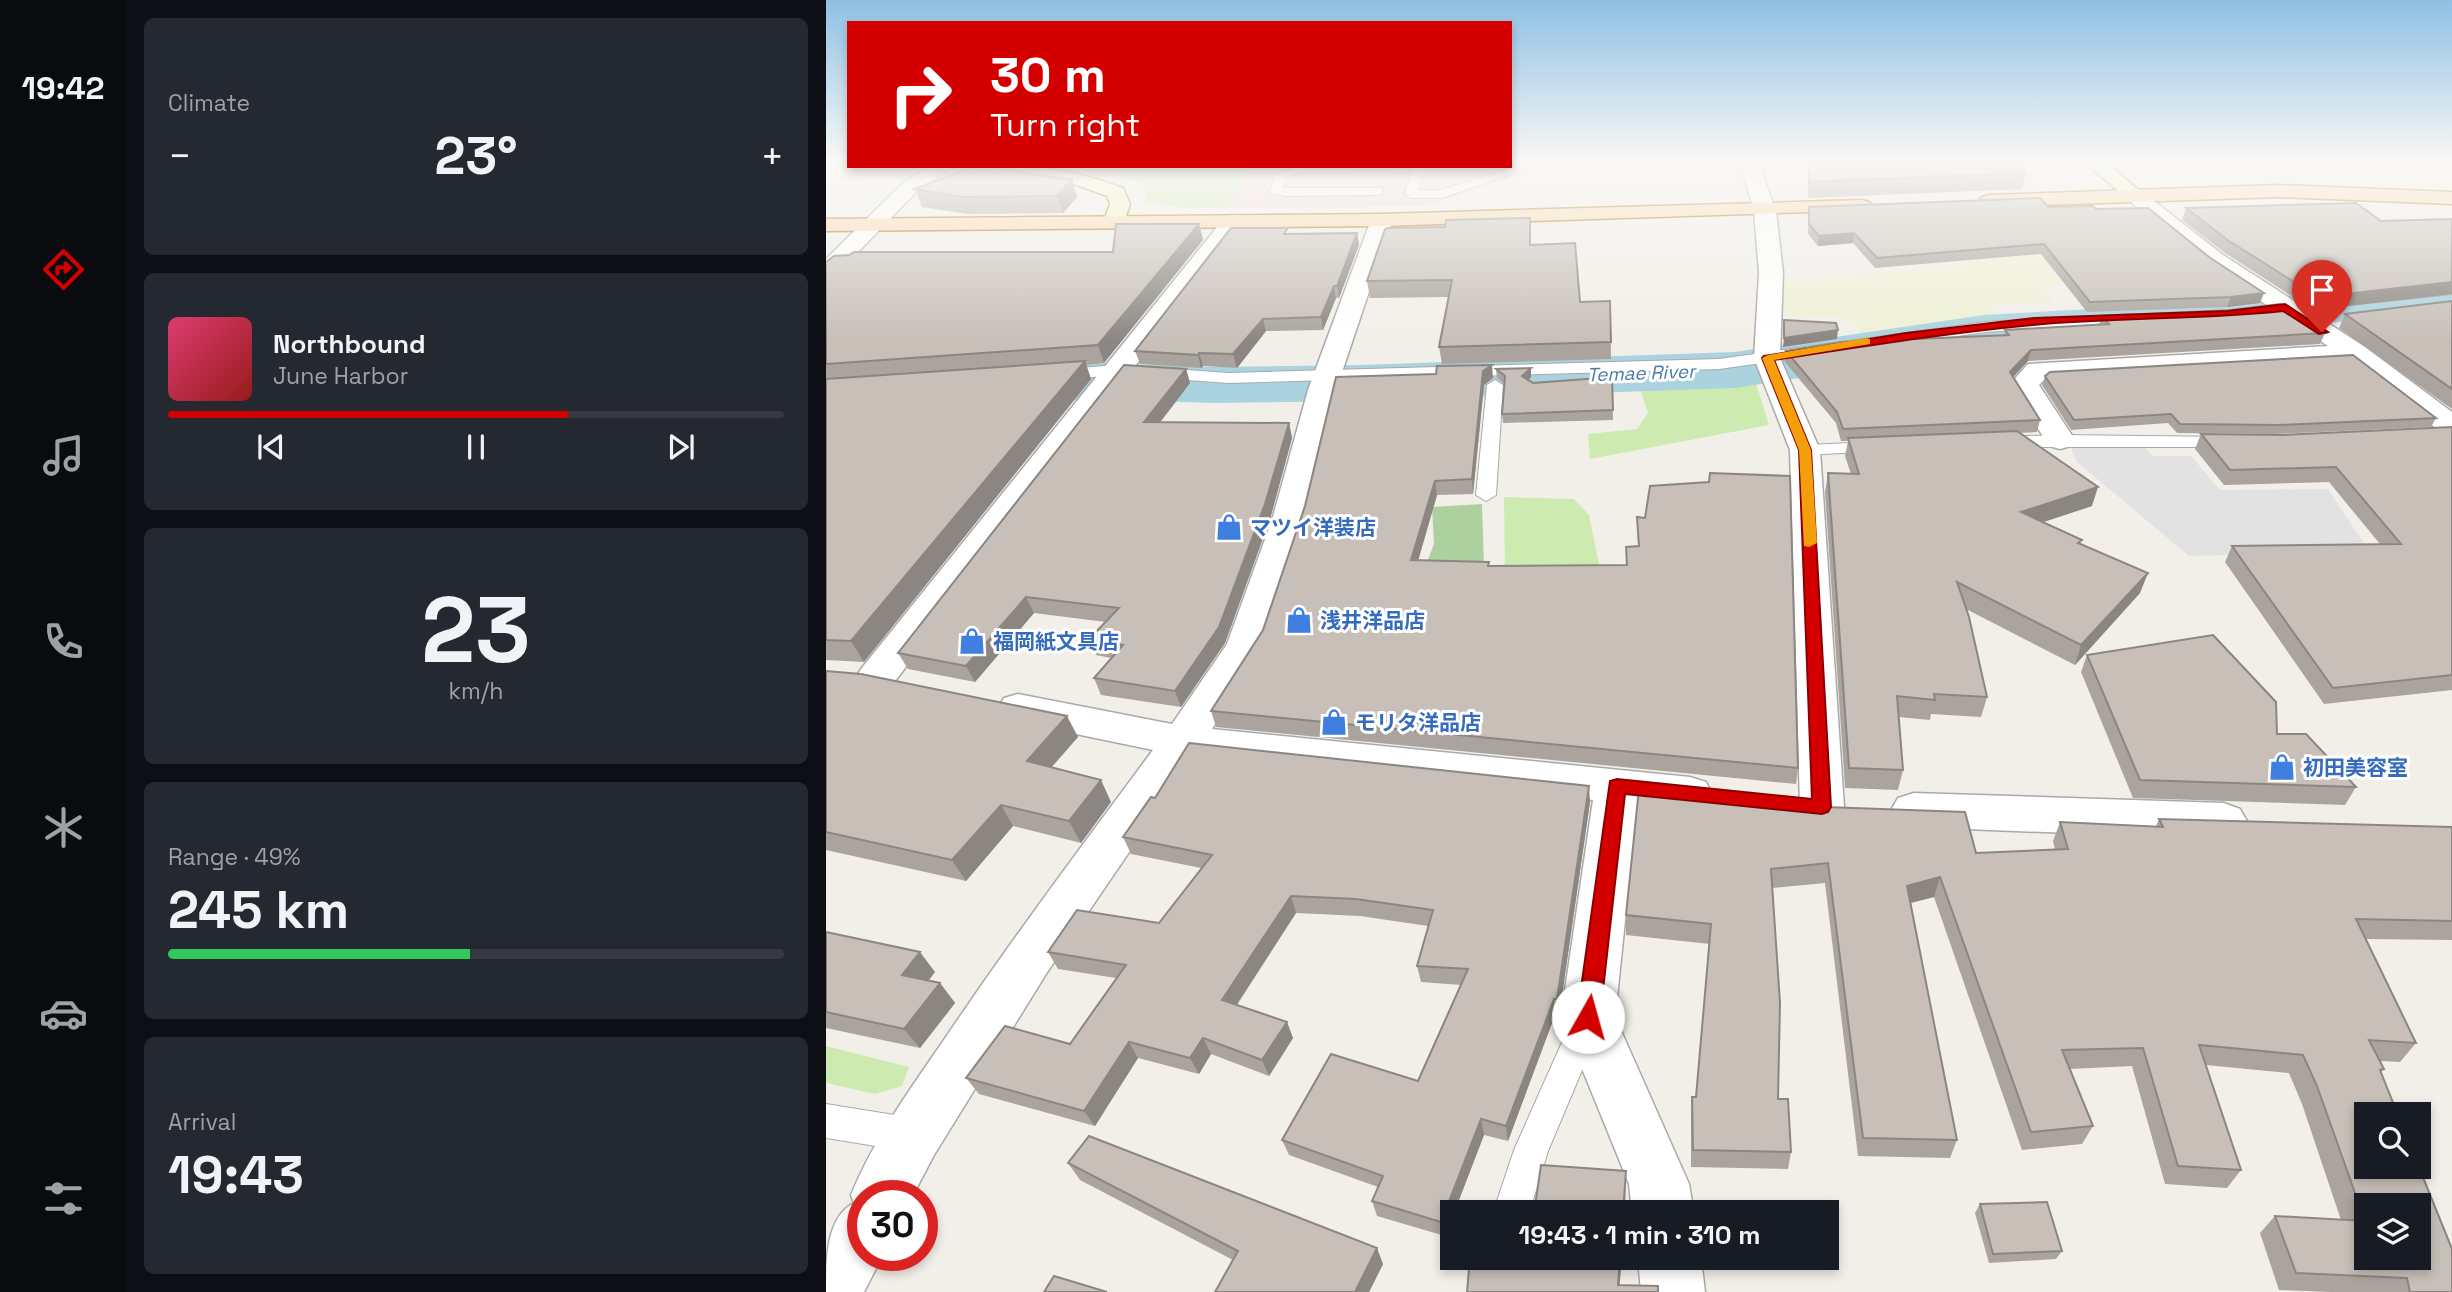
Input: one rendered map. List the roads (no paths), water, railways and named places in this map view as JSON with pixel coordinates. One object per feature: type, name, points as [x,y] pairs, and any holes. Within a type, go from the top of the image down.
[{"type":"main road","points":[[826,225],[1156,222]]},
{"type":"street","points":[[826,272],[875,222]]},
{"type":"street","points":[[876,681],[1233,222]]},
{"type":"street","points":[[889,1180],[913,1135],[1028,958],[1183,741],[1247,645],[1289,520],[1326,382],[1381,222]]},
{"type":"street","points":[[1766,222],[1771,273],[1769,364],[1805,450],[1835,807],[2260,822]]},
{"type":"street","points":[[2168,222],[2284,313],[2356,353],[2447,431]]},
{"type":"street","points":[[2284,313],[2345,316]]},
{"type":"street","points":[[2060,440],[2024,384],[2038,370],[2356,353]]},
{"type":"street","points":[[982,701],[1183,741],[1726,797]]},
{"type":"street","points":[[1617,786],[1588,1017],[1659,1184],[1661,1200]]},
{"type":"street","points":[[830,1292],[847,1260]]},
{"type":"street","points":[[1670,1270],[1673,1292]]},
{"type":"lane","points":[[1037,376],[1495,385],[1710,377],[1894,338],[2035,321],[2149,318]]},
{"type":"lane","points":[[1326,382],[1769,364]]},
{"type":"lane","points":[[1486,495],[1495,385]]},
{"type":"lane","points":[[1979,443],[2060,440],[2246,442]]},
{"type":"lane","points":[[1805,450],[1899,446]]},
{"type":"lane","points":[[1515,1200],[1531,1150],[1588,1017]]},
{"type":"lane","points":[[826,1121],[913,1135]]},
{"type":"waterway","name":"Temae River","points":[[826,399],[1094,381],[1214,385],[1360,383],[1735,370],[1984,332],[2250,316],[2452,293]]},
{"type":"place","name":"マツイ洋装店","points":[[1229,527]]},
{"type":"place","name":"浅井洋品店","points":[[1299,620]]},
{"type":"place","name":"福岡紙文具店","points":[[972,641]]},
{"type":"place","name":"モリタ洋品店","points":[[1334,722]]},
{"type":"place","name":"初田美容室","points":[[2282,767]]}]
